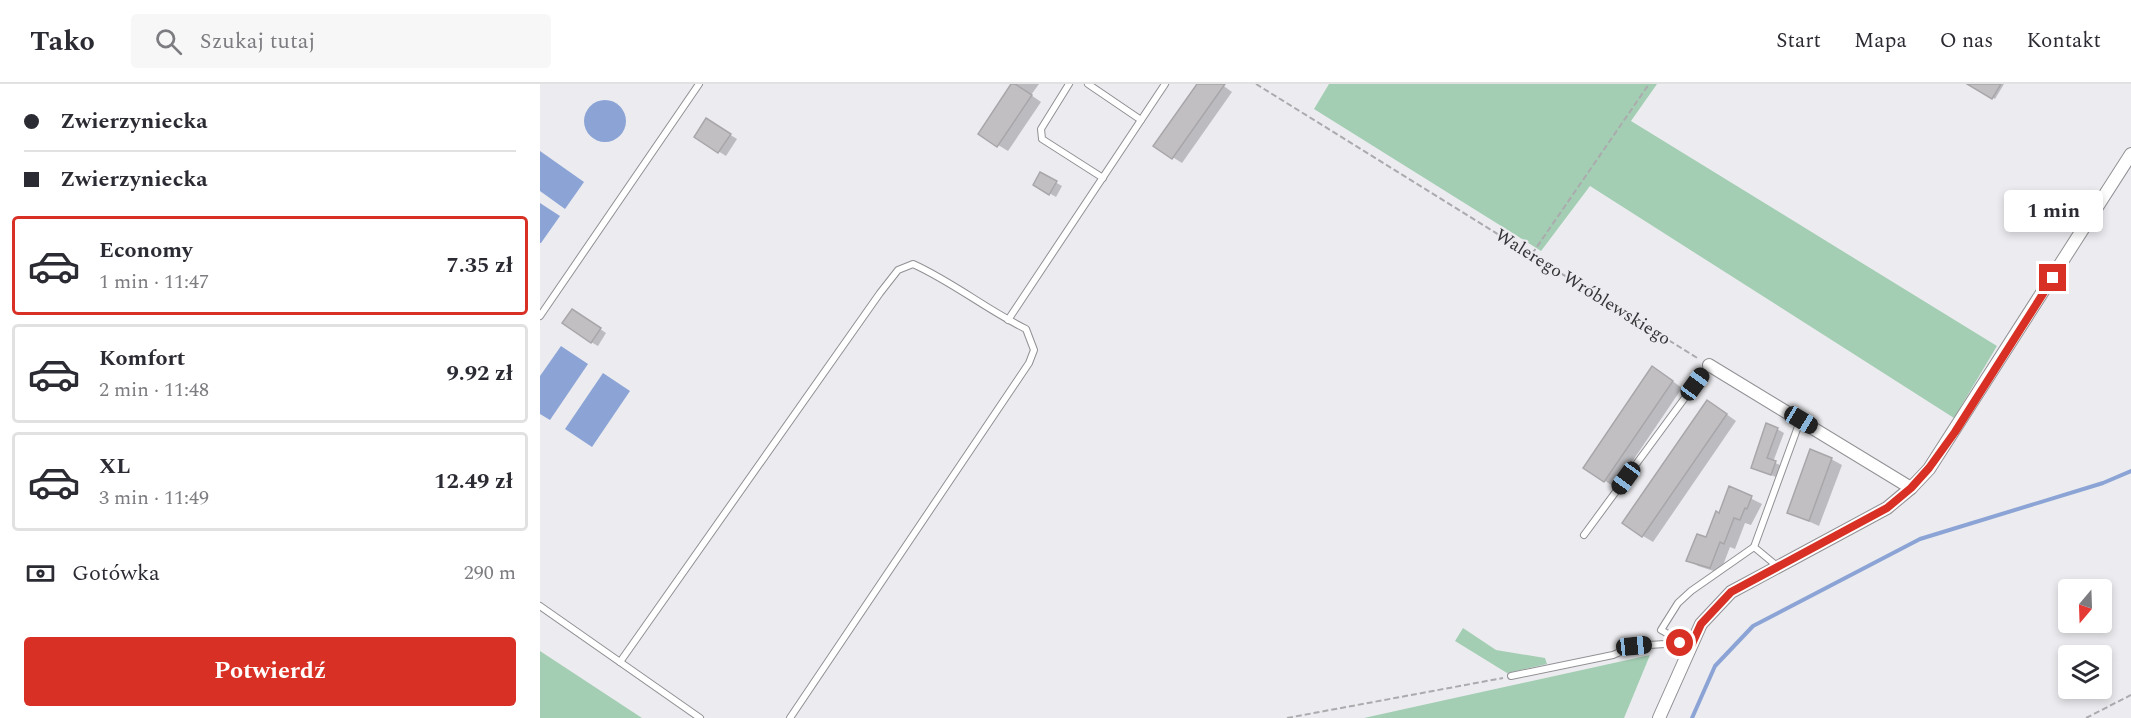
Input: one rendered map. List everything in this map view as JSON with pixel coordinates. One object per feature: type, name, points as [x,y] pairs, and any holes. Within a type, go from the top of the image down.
[{"type":"street","points":[[1659,718],[1701,624],[1731,592],[1887,508],[1911,488],[1929,468],[1955,432],[2131,154]]},
{"type":"street","points":[[1709,365],[1911,488]]},
{"type":"lane","points":[[540,316],[542,309],[699,84]]},
{"type":"lane","points":[[1070,84],[1041,129],[1042,139],[1103,178]]},
{"type":"lane","points":[[1088,84],[1141,120]]},
{"type":"lane","points":[[1008,320],[1165,84]]},
{"type":"lane","points":[[620,662],[880,293],[898,270],[913,264],[936,274],[1026,329],[1034,350],[1029,363],[790,718]]},
{"type":"lane","points":[[1584,535],[1709,365]]},
{"type":"lane","points":[[1691,646],[1661,630],[1678,603],[1691,591],[1755,547],[1801,420]]},
{"type":"lane","points":[[1755,547],[1778,567]]},
{"type":"lane","points":[[540,606],[700,718]]},
{"type":"lane","points":[[1511,676],[1613,655],[1634,646],[1680,643],[1691,646]]},
{"type":"path","name":"Walerego Wróblewskiego","points":[[1256,84],[1709,365]]},
{"type":"path","points":[[1532,254],[1649,84]]},
{"type":"path","points":[[1287,718],[1511,676]]},
{"type":"path","points":[[2086,718],[2131,695]]},
{"type":"green space","points":[[1329,84],[1657,84],[1631,121],[1997,346],[1954,418],[1590,186],[1541,251],[1314,109]]},
{"type":"green space","points":[[1463,628],[1496,650],[1545,658],[1547,664],[1507,673],[1455,641]]},
{"type":"green space","points":[[540,651],[642,718],[540,718]]},
{"type":"green space","points":[[1650,655],[1624,718],[1364,718],[1400,710]]},
{"type":"water","points":[[605,100],[620,106],[626,121],[620,136],[605,142],[590,136],[584,121],[590,106]]},
{"type":"water","points":[[540,151],[584,182],[565,209],[540,191]]},
{"type":"water","points":[[540,203],[560,216],[541,243],[540,243]]},
{"type":"water","points":[[561,346],[588,364],[550,420],[540,414],[540,376]]},
{"type":"water","points":[[603,373],[630,391],[592,447],[565,429]]},
{"type":"building","points":[[1011,84],[1015,84],[1032,95],[997,147],[978,134]]},
{"type":"building","points":[[1197,84],[1225,84],[1172,159],[1153,146]]},
{"type":"building","points":[[1967,84],[2001,84],[1992,99]]},
{"type":"building","points":[[706,118],[731,134],[718,153],[694,137]]},
{"type":"building","points":[[1040,172],[1057,181],[1049,195],[1033,185]]},
{"type":"building","points":[[572,309],[601,328],[591,343],[562,323]]},
{"type":"building","points":[[1652,366],[1673,381],[1604,482],[1583,468]]},
{"type":"building","points":[[1707,400],[1727,414],[1642,537],[1622,523]]},
{"type":"building","points":[[1766,423],[1778,428],[1767,458],[1776,461],[1771,475],[1751,468]]},
{"type":"building","points":[[1810,449],[1832,458],[1809,521],[1787,513]]},
{"type":"building","points":[[1729,486],[1752,496],[1747,509],[1745,508],[1740,520],[1734,518],[1724,544],[1720,542],[1710,568],[1686,561],[1697,534],[1706,537],[1716,511],[1719,513]]},
{"type":"waterway","points":[[1692,718],[1715,666],[1753,626],[1920,539],[2103,483],[2131,471]]},
{"type":"route","points":[[1680,643],[1691,646],[1701,624],[1731,592],[1887,508],[1911,488],[1955,432],[2053,278]]}]
